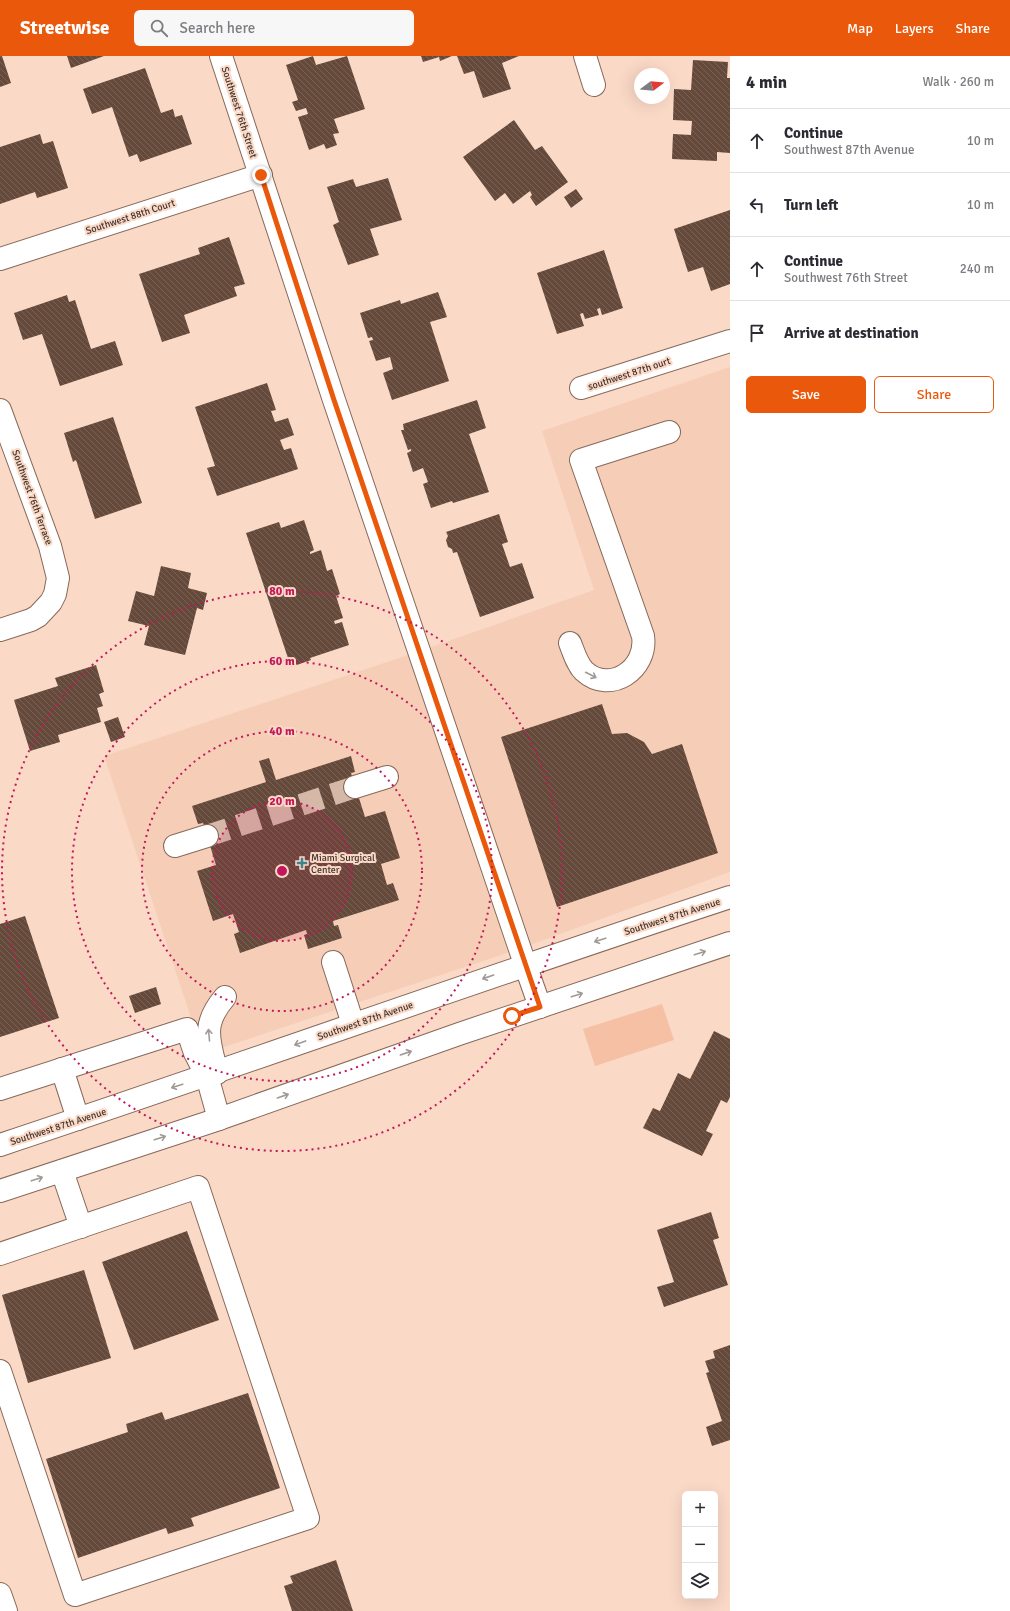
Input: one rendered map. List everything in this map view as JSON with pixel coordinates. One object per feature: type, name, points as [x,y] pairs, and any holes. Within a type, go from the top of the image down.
[{"type":"street","name":"Southwest 76th Street","points":[[222,56],[336,408],[540,1007]]},
{"type":"street","points":[[584,56],[594,85]]},
{"type":"street","name":"Southwest 88th Court","points":[[0,259],[261,175]]},
{"type":"street","name":"southwest 87th ourt","points":[[581,388],[730,341]]},
{"type":"street","name":"Southwest 76th Terrace","points":[[0,410],[21,463],[57,572],[57,586],[51,602],[38,616],[31,620],[0,630]]},
{"type":"street","points":[[570,643],[578,662],[586,672],[600,678],[619,678],[633,669],[642,655],[644,642],[581,460],[668,432]]},
{"type":"street","points":[[355,787],[387,777]]},
{"type":"street","points":[[176,846],[207,836]]},
{"type":"street","name":"Southwest 87th Avenue","points":[[0,1145],[212,1074],[525,964],[730,897]]},
{"type":"street","points":[[0,1191],[219,1119],[540,1007],[730,943]]},
{"type":"street","points":[[333,962],[353,1024]]},
{"type":"street","points":[[219,1119],[212,1074],[208,1028],[215,1008],[225,997]]},
{"type":"street","points":[[0,1089],[187,1029],[195,1053],[212,1074]]},
{"type":"street","points":[[62,1070],[78,1119]]},
{"type":"street","points":[[62,1171],[81,1227]]},
{"type":"street","points":[[0,1254],[198,1187],[308,1518],[75,1595],[0,1371]]},
{"type":"street","points":[[0,1594],[6,1611]]},
{"type":"shaded area","points":[[730,367],[730,872],[519,949],[203,1054],[104,756],[417,652],[594,590],[542,431]]},
{"type":"shaded area","points":[[662,1004],[674,1040],[595,1066],[583,1029]]},
{"type":"building","points":[[0,56],[2,56],[11,83],[0,87]]},
{"type":"building","points":[[67,56],[104,56],[71,68]]},
{"type":"building","points":[[313,56],[316,65],[347,56],[365,109],[334,119],[339,133],[333,134],[337,145],[326,149],[324,144],[309,150],[298,117],[308,114],[306,108],[296,111],[292,102],[298,100],[286,65]]},
{"type":"building","points":[[421,56],[452,56],[440,61],[439,57],[423,62]]},
{"type":"building","points":[[457,56],[519,56],[502,63],[511,89],[483,98],[474,71],[464,74]]},
{"type":"building","points":[[693,60],[728,62],[727,78],[730,78],[730,153],[717,152],[717,161],[672,159],[673,134],[691,135],[692,121],[673,120],[674,89],[691,90]]},
{"type":"building","points":[[145,68],[161,113],[173,109],[175,117],[182,115],[192,144],[140,162],[137,154],[129,157],[112,107],[92,114],[83,89]]},
{"type":"building","points":[[514,120],[535,150],[542,146],[568,182],[536,206],[530,197],[532,195],[530,191],[513,204],[505,193],[495,201],[463,157]]},
{"type":"building","points":[[40,134],[43,144],[53,141],[68,188],[37,198],[35,192],[0,204],[0,147]]},
{"type":"building","points":[[388,178],[402,220],[370,229],[379,255],[348,265],[333,225],[339,222],[327,187],[353,179],[356,187]]},
{"type":"building","points":[[576,189],[583,199],[571,208],[564,197]]},
{"type":"building","points":[[730,210],[730,284],[711,291],[703,267],[688,272],[674,229]]},
{"type":"building","points":[[229,237],[245,284],[234,287],[237,296],[184,315],[190,333],[162,342],[139,274],[200,254],[198,248]]},
{"type":"building","points":[[604,250],[623,308],[602,315],[600,308],[597,309],[599,315],[585,319],[583,313],[580,314],[584,326],[557,334],[537,273]]},
{"type":"building","points":[[438,292],[447,317],[430,322],[449,381],[392,400],[383,373],[393,369],[390,357],[376,361],[369,341],[373,340],[372,337],[368,338],[360,313],[400,300],[401,304]]},
{"type":"building","points":[[67,295],[69,302],[75,300],[91,349],[115,341],[123,365],[60,386],[42,334],[23,340],[14,313]]},
{"type":"building","points":[[267,383],[276,410],[271,411],[275,422],[288,418],[294,435],[280,440],[284,450],[291,448],[298,469],[217,496],[207,468],[215,466],[195,407]]},
{"type":"building","points":[[477,400],[486,428],[469,434],[489,492],[431,508],[423,484],[428,482],[423,468],[413,472],[407,453],[411,451],[411,449],[408,450],[401,430],[404,430],[403,424]]},
{"type":"building","points":[[113,417],[142,503],[95,519],[76,460],[73,462],[64,433]]},
{"type":"building","points":[[499,514],[508,542],[502,544],[510,567],[522,563],[534,598],[480,617],[457,552],[453,553],[452,549],[448,547],[446,540],[448,536],[446,532]]},
{"type":"building","points":[[304,520],[314,550],[310,552],[310,554],[321,550],[327,571],[332,569],[340,594],[336,596],[343,618],[334,621],[335,624],[342,622],[349,645],[310,658],[311,660],[291,667],[246,533],[279,522],[281,528]]},
{"type":"building","points":[[161,566],[191,573],[188,588],[207,593],[203,610],[197,608],[185,655],[144,645],[149,626],[128,621],[136,591],[154,596]]},
{"type":"building","points":[[96,665],[104,692],[99,694],[103,706],[97,708],[101,722],[58,735],[60,742],[30,751],[14,700],[58,686],[55,678]]},
{"type":"building","points":[[602,704],[612,734],[627,733],[644,742],[652,754],[682,744],[718,853],[557,907],[501,737]]},
{"type":"building","points":[[118,717],[125,737],[111,742],[104,722]]},
{"type":"building","points":[[351,756],[355,772],[351,773],[365,817],[385,811],[400,858],[381,864],[387,885],[393,883],[399,900],[333,921],[334,926],[338,925],[342,938],[308,949],[304,935],[307,934],[306,930],[240,953],[234,934],[239,932],[233,914],[213,921],[197,871],[216,865],[203,823],[198,824],[192,806],[266,782],[259,761],[269,758],[276,780]]},
{"type":"building","points":[[25,916],[59,1018],[0,1037],[0,924]]},
{"type":"building","points":[[156,987],[161,1004],[135,1013],[129,996]]},
{"type":"building","points":[[714,1031],[730,1039],[730,1097],[727,1103],[721,1100],[706,1131],[713,1134],[702,1156],[643,1128],[653,1108],[660,1111],[678,1073],[690,1079]]},
{"type":"building","points":[[711,1212],[719,1238],[713,1240],[728,1285],[664,1307],[657,1287],[674,1282],[657,1230]]},
{"type":"building","points":[[187,1231],[219,1320],[134,1350],[102,1262]]},
{"type":"building","points":[[84,1270],[111,1358],[28,1383],[2,1295]]},
{"type":"building","points":[[730,1345],[730,1440],[712,1446],[706,1427],[722,1421],[706,1373],[709,1372],[705,1361],[715,1358],[713,1351]]},
{"type":"building","points":[[248,1393],[280,1488],[191,1518],[194,1526],[168,1534],[166,1528],[78,1558],[46,1459],[128,1432],[126,1424],[162,1412],[165,1420]]},
{"type":"building","points":[[336,1560],[353,1611],[292,1611],[284,1586],[293,1583],[290,1576]]},
{"type":"tunnel","points":[[207,836],[355,787]]},
{"type":"place","name":"Miami Surgical Center","points":[[302,863]]},
{"type":"route","points":[[261,175],[334,400],[540,1007],[512,1016]]}]
